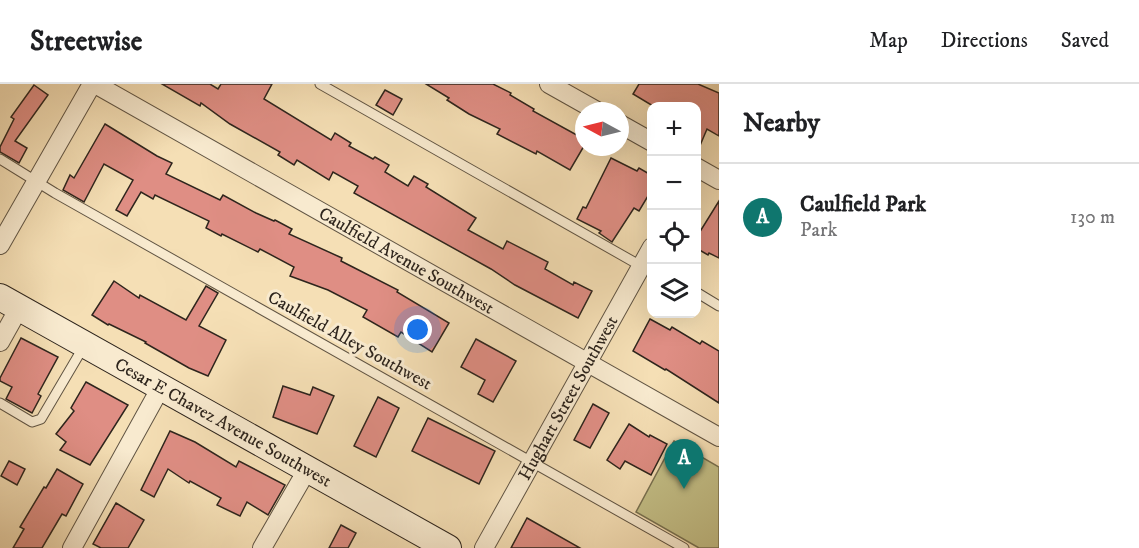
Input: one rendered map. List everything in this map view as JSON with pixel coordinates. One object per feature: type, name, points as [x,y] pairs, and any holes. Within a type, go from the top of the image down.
[{"type":"main road","name":"Cesar E Chavez Avenue Southwest","points":[[10,302],[448,548]]},
{"type":"street","points":[[0,245],[93,84]]},
{"type":"street","name":"Caulfield Avenue Southwest","points":[[93,84],[719,437]]},
{"type":"street","points":[[549,84],[581,102]]},
{"type":"street","points":[[629,129],[647,140]]},
{"type":"street","points":[[701,170],[719,180]]},
{"type":"street","name":"Hughart Street Southwest","points":[[484,548],[647,260]]},
{"type":"street","points":[[0,342],[10,302]]},
{"type":"street","points":[[72,548],[161,387]]},
{"type":"street","points":[[262,548],[307,470]]},
{"type":"lane","points":[[320,84],[647,260]]},
{"type":"lane","name":"Caulfield Alley Southwest","points":[[0,159],[684,548]]},
{"type":"lane","points":[[701,295],[719,306]]},
{"type":"lane","points":[[0,403],[32,422],[41,419],[85,344]]},
{"type":"shaded area","points":[[674,441],[719,467],[719,548],[699,548],[636,512]]},
{"type":"building","points":[[162,84],[210,84],[218,89],[221,84],[272,84],[264,99],[331,140],[335,133],[351,143],[349,146],[389,165],[385,172],[408,186],[414,176],[428,184],[426,187],[476,218],[468,230],[503,249],[507,241],[548,262],[545,269],[573,285],[574,282],[592,291],[578,318],[515,285],[491,269],[354,193],[358,186],[333,172],[329,180],[297,160],[294,165],[278,155],[280,152],[230,124],[201,103],[200,106]]},
{"type":"building","points":[[426,84],[493,84],[511,93],[510,95],[534,109],[533,111],[575,134],[575,156],[578,156],[570,170],[537,151],[536,154],[497,134],[500,129],[469,114],[447,100],[449,98]]},
{"type":"building","points":[[639,84],[698,84],[719,93],[719,136],[707,129],[701,143],[701,102],[647,102],[633,94]]},
{"type":"building","points":[[34,85],[48,95],[15,141],[27,148],[19,163],[0,152],[0,147],[14,119],[11,117]]},
{"type":"building","points":[[385,90],[402,99],[393,115],[376,105]]},
{"type":"building","points":[[105,124],[172,163],[166,174],[220,200],[223,195],[256,213],[275,220],[292,229],[289,234],[342,258],[341,261],[398,290],[397,292],[449,323],[432,352],[401,332],[398,337],[363,317],[367,310],[328,290],[290,276],[294,267],[260,249],[258,252],[222,234],[221,236],[206,228],[209,221],[155,195],[153,199],[141,192],[127,216],[116,210],[133,180],[104,164],[84,202],[63,190],[70,175],[74,178]]},
{"type":"building","points":[[611,158],[637,171],[639,168],[647,173],[647,198],[639,211],[634,208],[612,242],[599,233],[601,231],[577,219],[583,207],[586,208]]},
{"type":"building","points":[[719,201],[719,258],[701,251],[701,230]]},
{"type":"building","points":[[114,281],[139,298],[140,295],[186,320],[206,286],[218,293],[199,326],[226,340],[208,376],[92,315]]},
{"type":"building","points":[[650,319],[670,330],[672,327],[700,344],[702,341],[719,351],[719,403],[633,351]]},
{"type":"building","points":[[21,338],[58,357],[38,394],[41,396],[32,413],[6,399],[12,387],[0,381]]},
{"type":"building","points":[[476,339],[516,361],[493,402],[478,394],[485,380],[461,367]]},
{"type":"building","points":[[86,382],[128,405],[90,465],[60,450],[66,442],[56,434],[74,411],[71,408]]},
{"type":"building","points":[[283,386],[310,395],[313,387],[334,396],[317,434],[273,417]]},
{"type":"building","points":[[378,397],[399,408],[376,457],[354,446]]},
{"type":"building","points":[[593,404],[609,413],[590,448],[574,440]]},
{"type":"building","points":[[428,418],[495,451],[479,484],[412,451]]},
{"type":"building","points":[[629,424],[649,437],[650,435],[667,444],[651,475],[625,461],[620,469],[607,460]]},
{"type":"building","points":[[170,431],[195,442],[236,467],[239,461],[285,485],[268,515],[247,502],[240,516],[217,505],[221,498],[190,481],[189,483],[168,469],[154,497],[141,490]]},
{"type":"building","points":[[9,461],[25,469],[17,485],[1,476]]},
{"type":"building","points":[[57,469],[83,484],[66,516],[62,514],[42,548],[13,548],[24,529],[20,527]]},
{"type":"building","points":[[116,503],[144,520],[128,548],[101,548],[93,544]]},
{"type":"building","points":[[527,518],[580,548],[511,548]]},
{"type":"building","points":[[341,525],[356,533],[348,548],[329,548]]},
{"type":"place","name":"Caulfield Park","points":[[684,489]]}]
